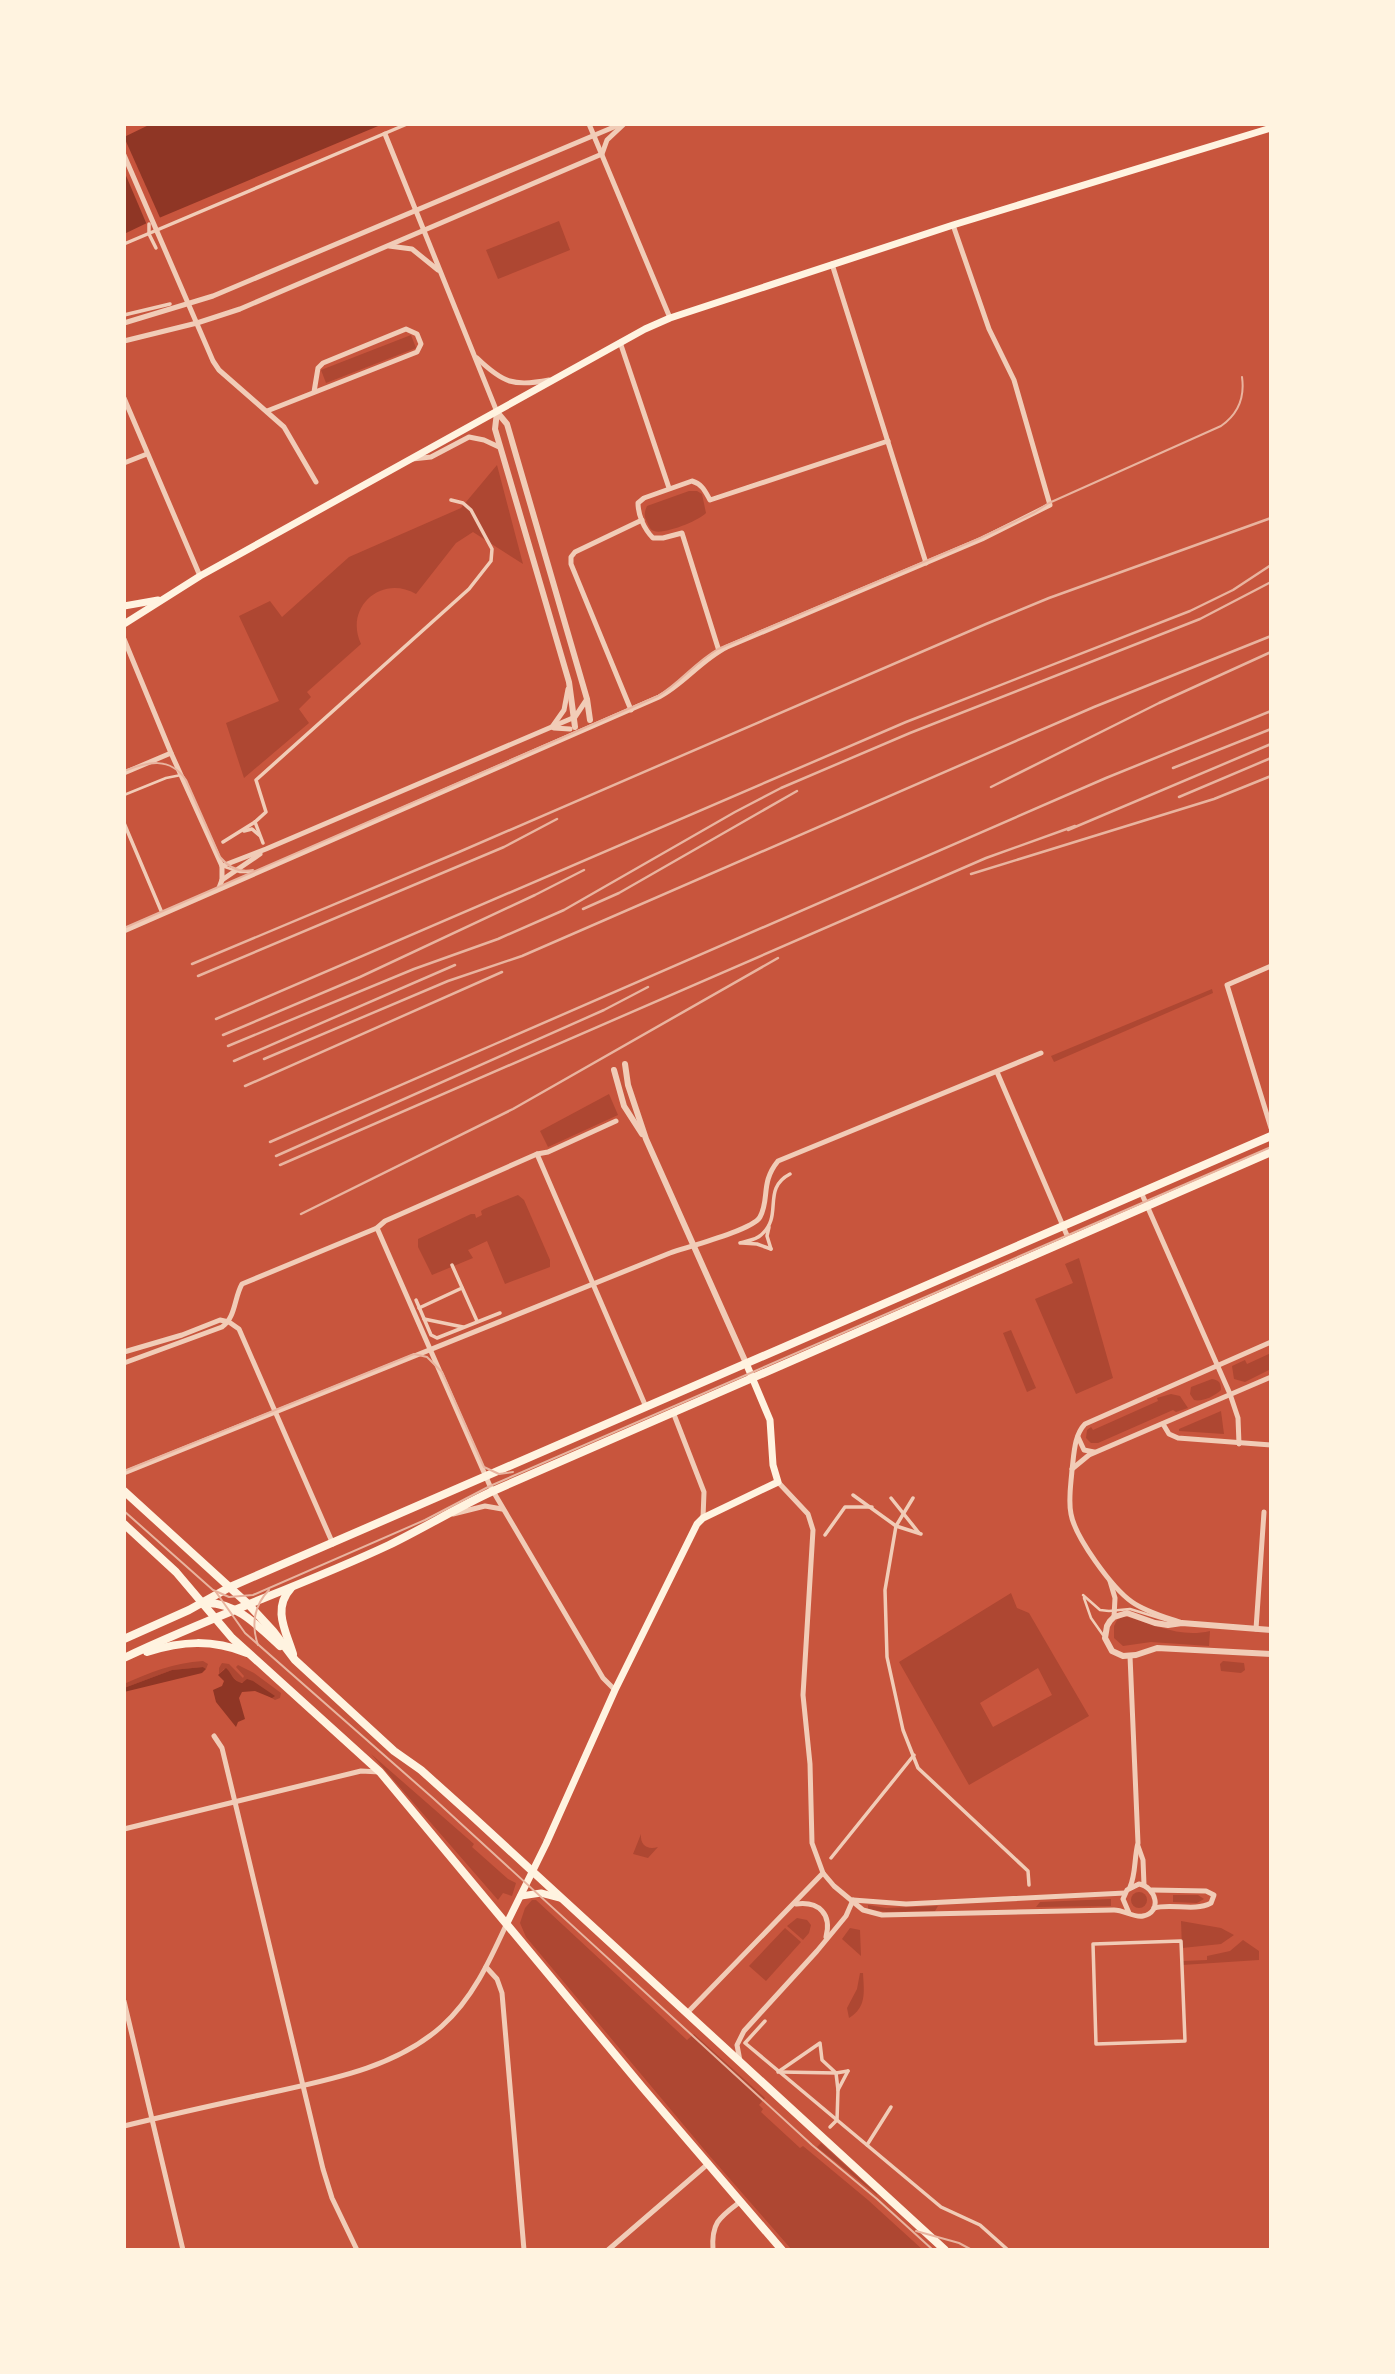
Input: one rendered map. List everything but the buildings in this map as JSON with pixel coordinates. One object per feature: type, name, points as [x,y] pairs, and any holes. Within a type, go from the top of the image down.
[{"type":"main road","points":[[124,624],[200,576],[620,342],[670,318],[953,225],[1271,128]]},
{"type":"main road","points":[[124,606],[163,600]]},
{"type":"main road","points":[[124,1639],[230,1587],[1271,1136]]},
{"type":"main road","points":[[124,1658],[214,1617],[388,1545],[493,1491],[1271,1152]]},
{"type":"main road","points":[[508,1923],[615,1690],[691,1533],[703,1518],[778,1482],[773,1465],[770,1420],[746,1363]]},
{"type":"main road","points":[[124,1491],[248,1604],[295,1660]]},
{"type":"main road","points":[[124,1524],[176,1572],[232,1638],[380,1772],[643,2088],[782,2250]]},
{"type":"main road","points":[[293,1586],[282,1600],[281,1616],[282,1627],[295,1660]]},
{"type":"main road","points":[[202,1603],[216,1602],[235,1609],[295,1660],[394,1751],[421,1770],[945,2250]]},
{"type":"main road","points":[[124,1658],[175,1643],[191,1642],[219,1644],[253,1655]]},
{"type":"main road","points":[[521,1896],[537,1893],[561,1898]]},
{"type":"street","points":[[124,244],[407,124]]},
{"type":"street","points":[[589,124],[670,318]]},
{"type":"street","points":[[124,323],[190,304],[622,124]]},
{"type":"street","points":[[124,341],[240,309],[602,154],[607,140],[622,124]]},
{"type":"street","points":[[222,866],[575,717],[590,720],[587,699],[506,424],[497,412],[385,134]]},
{"type":"street","points":[[124,155],[151,224],[157,230],[190,304],[212,361],[284,427],[316,482]]},
{"type":"street","points":[[151,224],[149,234],[156,248]]},
{"type":"street","points":[[124,928],[631,710],[670,691],[719,651],[926,563],[1050,505],[1014,380],[989,329],[953,225]]},
{"type":"street","points":[[386,246],[412,249],[441,271]]},
{"type":"street","points":[[832,264],[926,563]]},
{"type":"street","points":[[124,315],[170,304]]},
{"type":"street","points":[[267,411],[417,352],[421,344],[417,334],[406,329],[324,363],[318,368],[314,392]]},
{"type":"street","points":[[620,342],[669,488]]},
{"type":"street","points":[[474,355],[497,376],[511,383],[530,384],[556,379]]},
{"type":"street","points":[[124,398],[200,576]]},
{"type":"street","points":[[497,412],[495,429],[499,447],[569,682],[575,717]]},
{"type":"street","points":[[409,460],[431,457],[470,438],[484,440],[499,447]]},
{"type":"street","points":[[719,651],[682,533],[653,538],[646,532],[638,503],[669,488],[692,481],[704,488],[710,500],[888,441]]},
{"type":"street","points":[[124,463],[147,454]]},
{"type":"street","points":[[223,842],[266,812],[256,780],[469,589],[491,561],[492,549],[471,510],[463,503],[451,500]]},
{"type":"street","points":[[631,710],[571,564],[571,557],[575,552],[642,520]]},
{"type":"street","points":[[124,639],[222,866],[219,888]]},
{"type":"street","points":[[551,728],[564,710],[569,682]]},
{"type":"street","points":[[551,728],[572,728],[575,717],[587,699]]},
{"type":"street","points":[[124,774],[171,752]]},
{"type":"street","points":[[255,822],[265,846]]},
{"type":"street","points":[[124,823],[162,913]]},
{"type":"street","points":[[242,831],[252,829],[261,836]]},
{"type":"street","points":[[222,880],[236,872],[265,846]]},
{"type":"street","points":[[1271,966],[1227,985],[1271,1128]]},
{"type":"street","points":[[124,1473],[692,1244],[727,1235],[756,1223],[761,1216],[766,1181],[778,1161],[1041,1053]]},
{"type":"street","points":[[625,1064],[628,1085],[646,1139],[746,1363]]},
{"type":"street","points":[[614,1070],[624,1106],[646,1139]]},
{"type":"street","points":[[997,1072],[1069,1240]]},
{"type":"street","points":[[125,1361],[222,1327],[229,1322],[242,1284],[377,1228],[385,1221],[616,1121]]},
{"type":"street","points":[[537,1154],[646,1407]]},
{"type":"street","points":[[770,1224],[760,1237],[740,1243],[757,1244],[771,1249],[767,1236],[774,1211],[775,1186],[780,1179],[790,1174]]},
{"type":"street","points":[[1141,1192],[1230,1394],[1238,1418],[1239,1444]]},
{"type":"street","points":[[377,1228],[502,1509],[603,1678],[615,1690]]},
{"type":"street","points":[[452,1265],[477,1322]]},
{"type":"street","points":[[419,1308],[462,1288]]},
{"type":"street","points":[[416,1300],[430,1335],[437,1338],[500,1312]]},
{"type":"street","points":[[424,1319],[465,1327]]},
{"type":"street","points":[[124,1352],[182,1335],[220,1320],[239,1329],[333,1544]]},
{"type":"street","points":[[1182,1623],[1129,1600],[1081,1541],[1070,1506],[1072,1469],[1078,1436],[1085,1424],[1271,1342]]},
{"type":"street","points":[[1072,1469],[1080,1461],[1098,1452],[1271,1377]]},
{"type":"street","points":[[673,1412],[704,1492],[703,1518]]},
{"type":"street","points":[[1163,1424],[1169,1434],[1178,1438],[1271,1445]]},
{"type":"street","points":[[1078,1436],[1084,1450],[1098,1452]]},
{"type":"street","points":[[778,1482],[808,1514],[813,1530],[803,1695],[810,1764],[812,1843],[823,1873],[834,1886],[865,1911],[879,1915],[1114,1910],[1134,1916],[1145,1915],[1154,1908],[1176,1905],[1205,1906],[1211,1903],[1214,1895],[1206,1891],[1152,1890],[1144,1885],[1130,1887]]},
{"type":"street","points":[[853,1495],[896,1525],[921,1534],[891,1498]]},
{"type":"street","points":[[913,1497],[896,1525],[885,1590],[887,1657],[903,1730],[918,1768],[1028,1871],[1029,1885]]},
{"type":"street","points":[[447,1516],[485,1506],[502,1509]]},
{"type":"street","points":[[825,1535],[845,1507],[873,1507]]},
{"type":"street","points":[[1256,1629],[1264,1512]]},
{"type":"street","points":[[1109,1578],[1114,1591],[1114,1614],[1107,1626],[1105,1638],[1117,1655],[1129,1657],[1157,1648],[1271,1654]]},
{"type":"street","points":[[1114,1614],[1127,1614],[1168,1625],[1182,1623],[1271,1629]]},
{"type":"street","points":[[1129,1657],[1138,1843],[1143,1860],[1144,1885]]},
{"type":"street","points":[[214,1736],[222,1748],[332,2198],[358,2250]]},
{"type":"street","points":[[831,1858],[914,1755]]},
{"type":"street","points":[[124,1829],[360,1771],[380,1772]]},
{"type":"street","points":[[1129,1913],[1124,1904],[1125,1893],[1134,1875],[1138,1843]]},
{"type":"street","points":[[687,2013],[823,1873]]},
{"type":"street","points":[[1152,1890],[1156,1899],[1154,1908]]},
{"type":"street","points":[[853,1900],[906,1904],[1125,1893]]},
{"type":"street","points":[[1018,1911],[1030,1907],[1033,1897]]},
{"type":"street","points":[[741,2063],[737,2045],[744,2031],[846,1916],[853,1900]]},
{"type":"street","points":[[794,1904],[808,1903],[822,1910],[828,1926],[825,1940]]},
{"type":"street","points":[[124,2126],[364,2069],[422,2042],[459,2008],[486,1967],[508,1923]]},
{"type":"street","points":[[1181,1941],[1185,2040],[1096,2044],[1093,1944],[1181,1941]]},
{"type":"street","points":[[486,1967],[497,1979],[502,1993],[524,2250]]},
{"type":"street","points":[[124,2001],[183,2250]]},
{"type":"street","points":[[765,2021],[745,2043],[941,2207],[980,2225],[1008,2250]]},
{"type":"street","points":[[778,2071],[820,2043],[822,2060],[836,2073],[838,2084],[837,2119],[830,2127]]},
{"type":"street","points":[[778,2071],[848,2071],[838,2090]]},
{"type":"street","points":[[832,2084],[838,2084]]},
{"type":"street","points":[[867,2145],[891,2108]]},
{"type":"street","points":[[608,2250],[709,2163]]},
{"type":"street","points":[[713,2250],[712,2235],[715,2223],[741,2201]]},
{"type":"lane","points":[[124,796],[166,778],[181,775]]},
{"type":"lane","points":[[222,866],[236,872],[259,871]]},
{"type":"lane","points":[[1105,1638],[1091,1618],[1083,1595],[1100,1610],[1114,1614]]},
{"type":"shaded area","points":[[151,124],[383,124],[124,234],[124,137]]},
{"type":"shaded area","points":[[559,221],[570,250],[498,279],[486,250]]},
{"type":"shaded area","points":[[411,335],[416,348],[326,383],[321,370]]},
{"type":"shaded area","points":[[497,465],[523,564],[473,532],[456,543],[416,594],[390,588],[369,598],[358,618],[357,631],[361,644],[307,692],[311,697],[299,709],[309,723],[244,778],[226,723],[279,701],[239,616],[270,601],[282,617],[349,557],[461,508]]},
{"type":"shaded area","points":[[689,491],[702,494],[706,513],[673,529],[659,532],[652,530],[645,516],[647,506]]},
{"type":"shaded area","points":[[1212,989],[1213,993],[1054,1062],[1051,1056]]},
{"type":"shaded area","points":[[609,1094],[618,1115],[548,1147],[540,1131]]},
{"type":"shaded area","points":[[518,1195],[524,1200],[550,1260],[550,1267],[505,1284],[487,1241],[468,1250],[473,1258],[432,1275],[418,1247],[418,1239],[471,1214],[475,1214],[476,1218],[482,1215],[481,1211],[484,1209]]},
{"type":"shaded area","points":[[1079,1258],[1113,1378],[1076,1394],[1035,1299],[1073,1283],[1065,1264]]},
{"type":"shaded area","points":[[1011,1330],[1036,1388],[1027,1392],[1003,1333]]},
{"type":"shaded area","points":[[1271,1353],[1271,1369],[1245,1382],[1234,1379],[1232,1366],[1245,1360],[1247,1364]]},
{"type":"shaded area","points":[[1212,1379],[1219,1382],[1221,1390],[1208,1398],[1194,1400],[1190,1394],[1191,1387]]},
{"type":"shaded area","points":[[1171,1394],[1180,1396],[1188,1408],[1176,1412],[1173,1410],[1098,1443],[1091,1443],[1086,1438],[1087,1430],[1091,1427],[1093,1430],[1158,1401],[1157,1398]]},
{"type":"shaded area","points":[[1221,1411],[1224,1434],[1179,1431],[1179,1429]]},
{"type":"shaded area","points":[[1011,1593],[1017,1608],[1029,1613],[1089,1716],[969,1785],[899,1662]],"holes":[[[1038,1668],[1052,1695],[993,1727],[980,1703]]]},
{"type":"shaded area","points":[[1122,1617],[1178,1632],[1210,1631],[1209,1646],[1151,1642],[1123,1646],[1114,1638],[1114,1626]]},
{"type":"shaded area","points":[[203,1661],[208,1664],[206,1669],[172,1670],[124,1688],[124,1684],[153,1672]]},
{"type":"shaded area","points":[[1223,1661],[1244,1663],[1245,1670],[1241,1673],[1221,1671],[1220,1664]]},
{"type":"shaded area","points":[[222,1663],[229,1664],[243,1678],[236,1667],[238,1665],[254,1673],[281,1693],[280,1698],[275,1700],[245,1682],[239,1683],[224,1669],[219,1674]]},
{"type":"shaded area","points":[[226,1668],[239,1682],[247,1679],[253,1681],[275,1696],[272,1698],[255,1691],[242,1692],[239,1698],[245,1719],[238,1722],[236,1727],[216,1702],[213,1690],[222,1686],[224,1681],[218,1675]]},
{"type":"shaded area","points":[[206,1669],[202,1673],[124,1692],[124,1688],[172,1670]]},
{"type":"shaded area","points":[[371,1754],[474,1844],[472,1847],[516,1883],[512,1896],[503,1893],[498,1900]]},
{"type":"shaded area","points":[[641,1834],[645,1846],[658,1847],[648,1858],[633,1854]]},
{"type":"shaded area","points":[[1139,1892],[1147,1900],[1139,1908],[1131,1900]]},
{"type":"shaded area","points":[[1173,1895],[1198,1895],[1204,1899],[1197,1903],[1173,1902]]},
{"type":"shaded area","points":[[1111,1899],[1111,1906],[1036,1907],[1040,1902]]},
{"type":"shaded area","points":[[532,1900],[536,1900],[687,2040],[694,2034],[765,2098],[759,2105],[763,2109],[761,2112],[800,2148],[803,2146],[868,2200],[923,2250],[792,2250],[526,1937],[520,1923],[525,1908]]},
{"type":"shaded area","points":[[868,1905],[886,1908],[938,1906],[935,1911],[886,1912],[868,1909]]},
{"type":"shaded area","points":[[797,1918],[807,1920],[811,1925],[803,1940],[787,1926]]},
{"type":"shaded area","points":[[1181,1921],[1221,1928],[1234,1935],[1221,1944],[1182,1948]]},
{"type":"shaded area","points":[[785,1928],[801,1942],[766,1981],[749,1966]]},
{"type":"shaded area","points":[[850,1928],[860,1930],[861,1956],[842,1939]]},
{"type":"shaded area","points":[[1243,1940],[1259,1951],[1259,1960],[1182,1965],[1182,1961],[1207,1960],[1207,1956],[1230,1951]]},
{"type":"shaded area","points":[[860,1973],[863,1973],[864,1986],[862,2004],[849,2018],[847,2008],[857,1989]]},
{"type":"shaded area","points":[[821,2143],[877,2194],[877,2195],[817,2147]]},
{"type":"pier","points":[[124,137],[161,220],[147,225],[124,171]]},
{"type":"tram line","points":[[124,928],[658,696],[718,649],[978,539],[1049,503],[1221,426],[1239,405],[1242,377]]},
{"type":"tram line","points":[[124,771],[158,763],[180,772],[220,857],[235,869],[253,870]]},
{"type":"tram line","points":[[124,1511],[213,1590],[229,1597],[253,1595],[425,1520],[490,1486],[1271,1147]]},
{"type":"tram line","points":[[124,1471],[414,1354],[427,1357],[442,1372],[484,1467],[499,1474],[513,1472]]},
{"type":"tram line","points":[[258,1645],[255,1616],[260,1602],[269,1590]]},
{"type":"tram line","points":[[216,1592],[245,1633],[434,1799],[812,2145],[933,2250]]},
{"type":"tram line","points":[[916,2231],[959,2243],[972,2250]]},
{"type":"railway","points":[[192,964],[459,852],[986,624],[1049,598],[1271,518]]},
{"type":"railway","points":[[216,1019],[906,722],[1190,611],[1233,590],[1271,565]]},
{"type":"railway","points":[[228,1046],[414,969],[498,939],[564,910],[781,788],[910,733],[1200,619],[1271,582]]},
{"type":"railway","points":[[264,1059],[448,981],[522,956],[1094,707],[1271,636]]},
{"type":"railway","points":[[991,787],[1159,703],[1271,652]]},
{"type":"railway","points":[[270,1142],[1106,778],[1271,711]]},
{"type":"railway","points":[[1173,768],[1271,729]]},
{"type":"railway","points":[[1068,830],[1271,744]]},
{"type":"railway","points":[[1179,797],[1271,758]]},
{"type":"railway","points":[[971,874],[1214,799],[1271,776]]},
{"type":"railway","points":[[583,909],[619,893],[797,791]]},
{"type":"railway","points":[[198,976],[504,847],[557,819]]},
{"type":"railway","points":[[280,1165],[986,858],[1075,826]]},
{"type":"railway","points":[[223,1035],[360,977],[584,870]]},
{"type":"railway","points":[[301,1214],[513,1109],[778,958]]},
{"type":"railway","points":[[234,1061],[455,965]]},
{"type":"railway","points":[[245,1086],[502,972]]},
{"type":"railway","points":[[276,1156],[604,1010],[648,987]]}]
